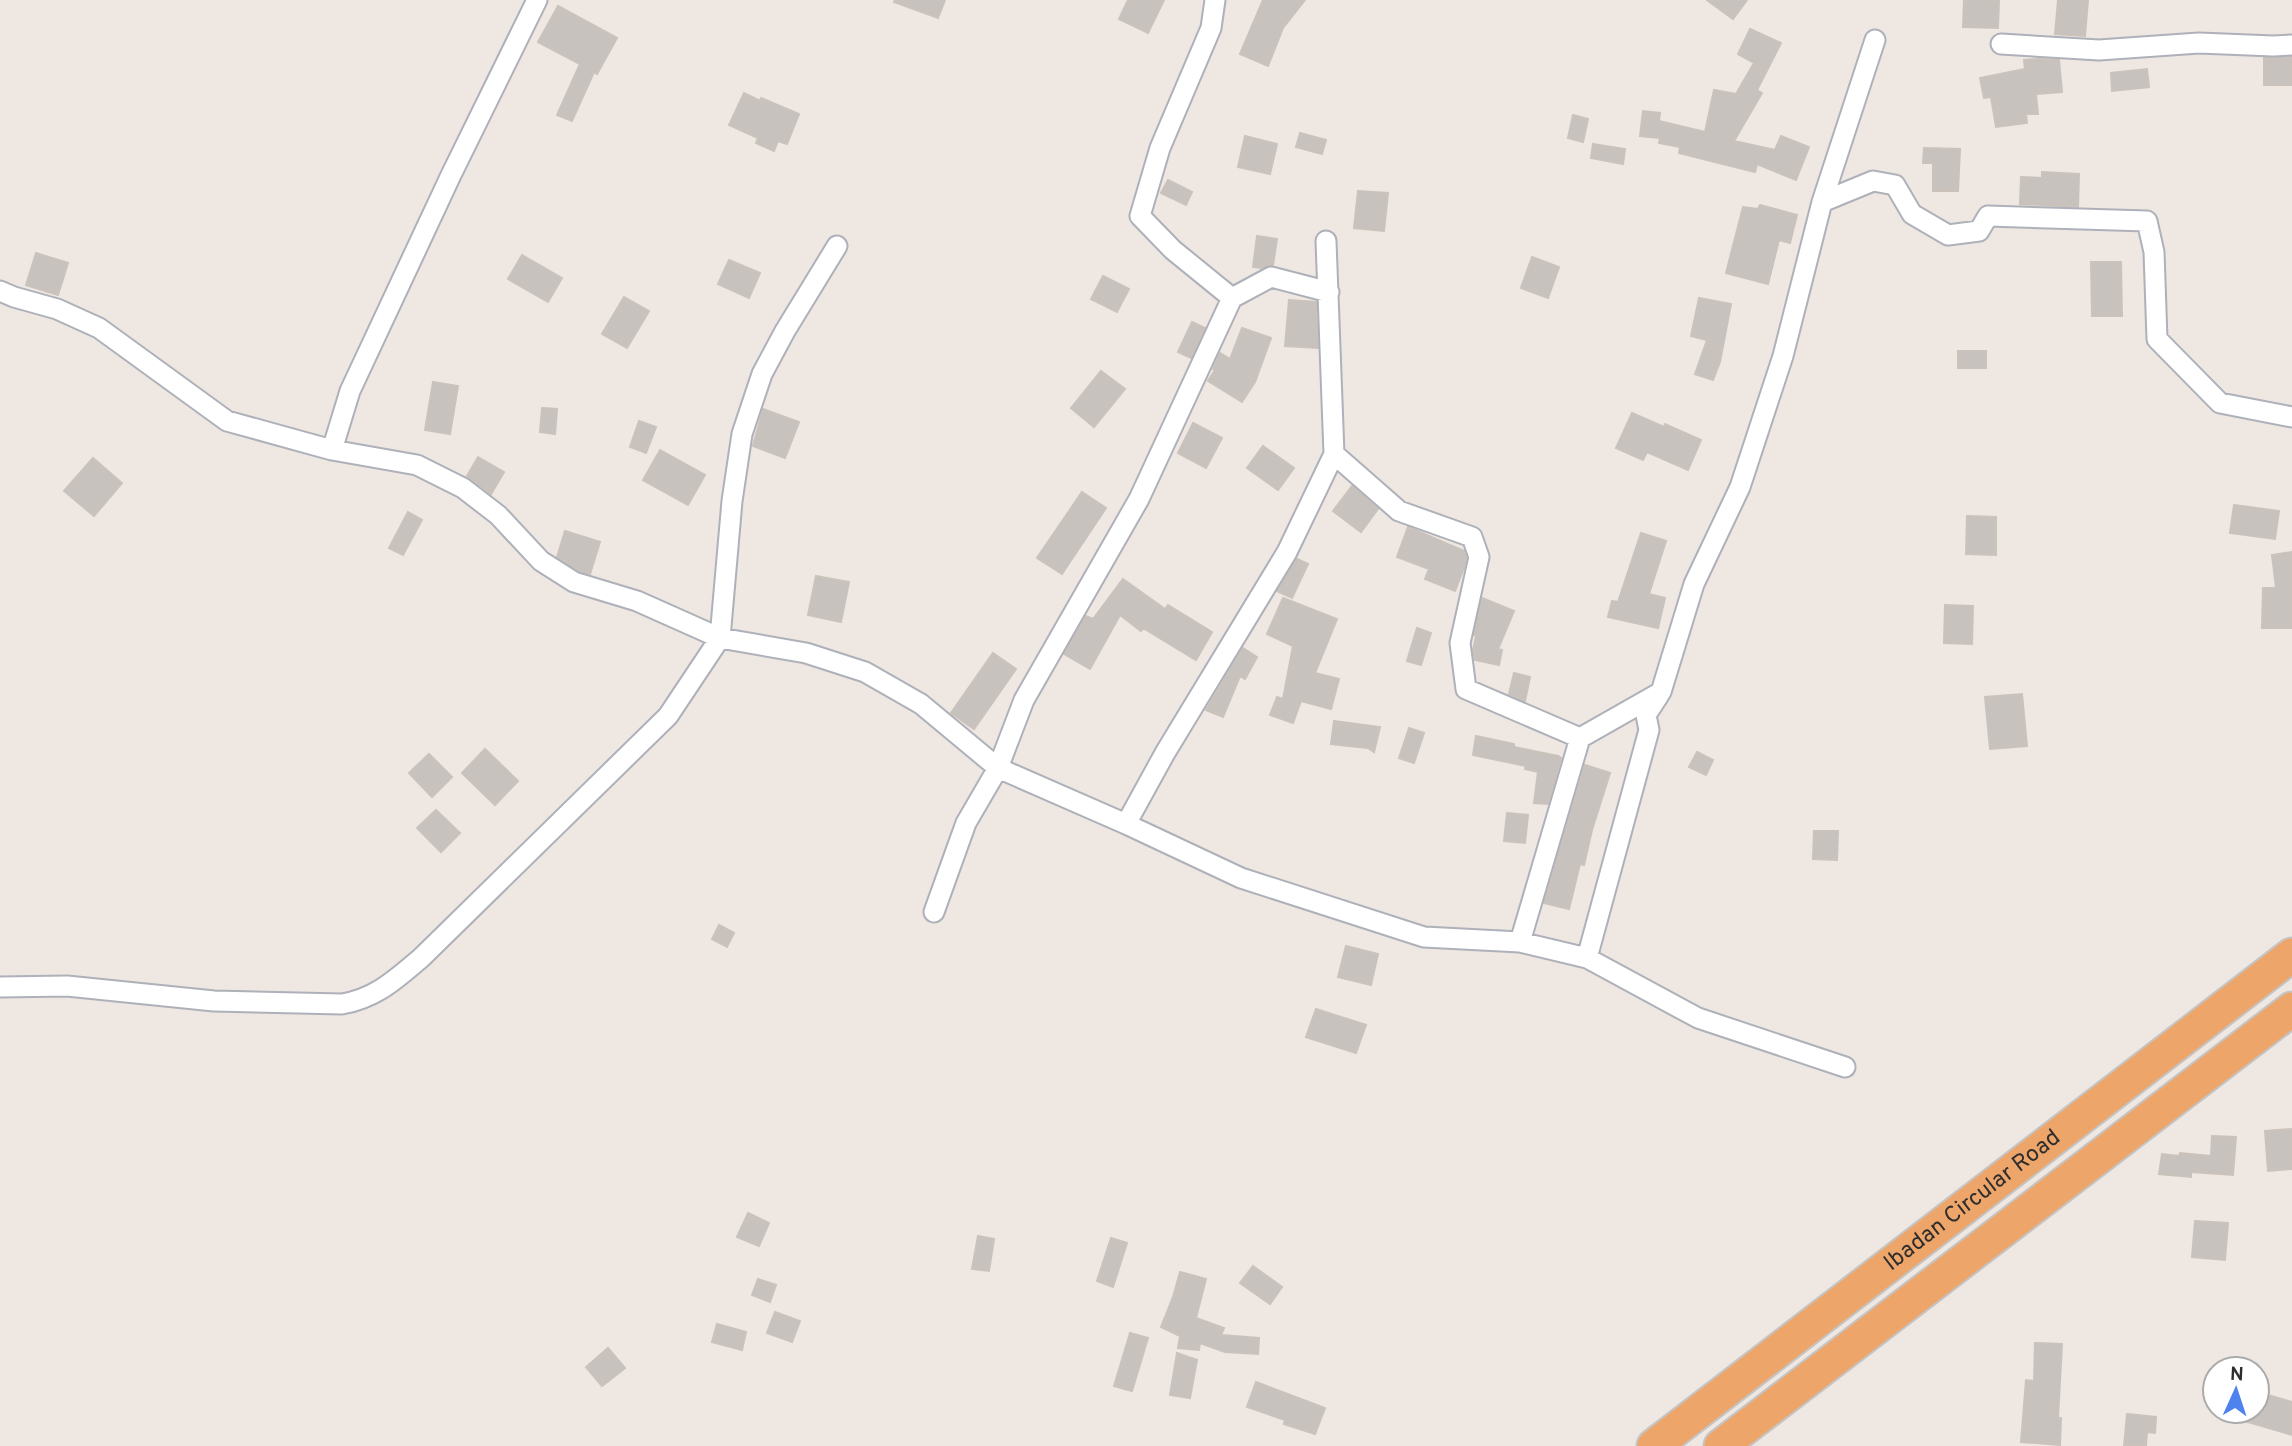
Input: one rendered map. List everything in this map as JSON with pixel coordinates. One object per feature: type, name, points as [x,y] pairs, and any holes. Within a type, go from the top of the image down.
[{"type":"highway","name":"Ibadan Circular Road","points":[[1654,1446],[2292,955]]},
{"type":"highway","name":"Ibadan Circular Road","points":[[1721,1446],[2292,1009]]},
{"type":"street","points":[[332,450],[350,391],[537,0]]},
{"type":"street","points":[[1215,0],[1211,28],[1160,148],[1140,216],[1173,250],[1232,298]]},
{"type":"street","points":[[1587,958],[1649,730],[1646,715],[1661,692],[1694,584],[1740,487],[1774,382],[1822,202],[1875,40]]},
{"type":"street","points":[[2001,44],[2099,50],[2199,43],[2273,46],[2292,44]]},
{"type":"street","points":[[1822,202],[1873,181],[1895,185],[1912,214],[1948,235],[1979,231],[1988,216],[2147,222],[2154,252],[2157,339],[2220,402],[2292,417]]},
{"type":"street","points":[[1126,824],[1165,753],[1287,552],[1334,454],[1326,241]]},
{"type":"street","points":[[0,987],[67,986],[214,1001],[342,1004],[362,1000],[387,986],[421,958],[668,716],[720,638],[732,502],[742,434],[762,374],[837,246]]},
{"type":"street","points":[[934,912],[966,822],[998,768],[1024,700],[1139,499],[1232,298],[1271,277],[1329,292]]},
{"type":"street","points":[[0,291],[57,309],[99,328],[227,421],[332,450],[417,465],[463,488],[498,515],[541,561],[574,582],[637,601],[720,638],[806,653],[865,672],[921,705],[998,768],[1241,878],[1423,937],[1520,942],[1587,958],[1698,1018],[1845,1067]]},
{"type":"street","points":[[1334,454],[1399,511],[1472,537],[1479,557],[1460,643],[1466,689],[1580,738]]},
{"type":"street","points":[[1520,942],[1580,738],[1661,692]]},
{"type":"building","points":[[945,0],[938,18],[894,2]]},
{"type":"building","points":[[1128,0],[1164,0],[1148,33],[1119,19]]},
{"type":"building","points":[[1263,0],[1305,0],[1283,28],[1268,66],[1240,54]]},
{"type":"building","points":[[1707,0],[1747,0],[1733,19]]},
{"type":"building","points":[[1964,0],[1999,0],[1998,28],[1963,27]]},
{"type":"building","points":[[2058,0],[2088,0],[2085,36],[2055,34]]},
{"type":"building","points":[[558,6],[617,38],[597,74],[594,72],[572,121],[557,115],[580,64],[538,42]]},
{"type":"building","points":[[1750,29],[1781,43],[1757,90],[1762,93],[1734,141],[1775,150],[1781,136],[1809,147],[1796,180],[1757,164],[1755,172],[1679,153],[1680,147],[1659,143],[1660,138],[1640,136],[1643,111],[1660,113],[1659,121],[1705,132],[1714,90],[1736,94],[1754,63],[1738,54]]},
{"type":"building","points":[[2292,57],[2292,85],[2264,85],[2264,58]]},
{"type":"building","points":[[2024,60],[2059,60],[2062,92],[2036,94],[2038,114],[2026,114],[2027,123],[1996,127],[1991,97],[1984,98],[1980,78],[2025,69]]},
{"type":"building","points":[[2147,69],[2149,87],[2112,91],[2111,73]]},
{"type":"building","points":[[744,93],[799,114],[787,144],[778,141],[774,151],[756,143],[758,138],[729,125]]},
{"type":"building","points":[[1573,115],[1588,119],[1583,142],[1568,138]]},
{"type":"building","points":[[1300,133],[1326,140],[1322,154],[1296,147]]},
{"type":"building","points":[[1245,136],[1277,144],[1270,174],[1238,167]]},
{"type":"building","points":[[1593,144],[1625,149],[1623,164],[1591,158]]},
{"type":"building","points":[[1924,148],[1960,149],[1958,191],[1933,191],[1933,163],[1923,163]]},
{"type":"building","points":[[2042,172],[2079,174],[2078,207],[2020,204],[2021,177],[2042,178]]},
{"type":"building","points":[[1168,180],[1192,192],[1186,205],[1161,193]]},
{"type":"building","points":[[1358,191],[1388,193],[1384,231],[1354,228]]},
{"type":"building","points":[[1760,205],[1797,215],[1790,243],[1779,240],[1768,284],[1726,273],[1743,207],[1758,209]]},
{"type":"building","points":[[1257,236],[1277,239],[1273,265],[1253,267]]},
{"type":"building","points":[[36,253],[68,263],[58,295],[26,285]]},
{"type":"building","points":[[522,255],[562,278],[548,302],[508,279]]},
{"type":"building","points":[[1532,257],[1559,267],[1548,298],[1521,288]]},
{"type":"building","points":[[729,260],[760,273],[749,298],[718,284]]},
{"type":"building","points":[[2091,262],[2121,262],[2122,316],[2092,316]]},
{"type":"building","points":[[1103,276],[1129,289],[1117,312],[1091,299]]},
{"type":"building","points":[[624,297],[649,311],[627,348],[602,334]]},
{"type":"building","points":[[1699,298],[1731,304],[1720,362],[1713,380],[1695,374],[1707,340],[1691,336]]},
{"type":"building","points":[[1289,300],[1316,302],[1318,348],[1285,346]]},
{"type":"building","points":[[1192,322],[1205,328],[1191,358],[1178,352]]},
{"type":"building","points":[[1242,328],[1271,338],[1255,382],[1242,402],[1208,381],[1215,370],[1213,369],[1220,353],[1230,359]]},
{"type":"building","points":[[1958,351],[1986,351],[1986,368],[1958,368]]},
{"type":"building","points":[[1101,371],[1125,389],[1094,427],[1071,408]]},
{"type":"building","points":[[433,382],[458,386],[450,434],[425,430]]},
{"type":"building","points":[[542,408],[557,409],[555,434],[540,432]]},
{"type":"building","points":[[763,409],[799,422],[785,458],[753,446]]},
{"type":"building","points":[[1632,413],[1701,440],[1688,470],[1647,452],[1643,460],[1616,448]]},
{"type":"building","points":[[639,421],[656,427],[646,453],[630,447]]},
{"type":"building","points":[[1193,423],[1222,438],[1206,468],[1178,453]]},
{"type":"building","points":[[1263,446],[1294,468],[1278,490],[1247,468]]},
{"type":"building","points":[[660,450],[705,475],[688,505],[643,480]]},
{"type":"building","points":[[478,457],[504,472],[491,494],[467,476]]},
{"type":"building","points":[[93,458],[122,483],[94,516],[64,491]]},
{"type":"building","points":[[1352,486],[1378,509],[1361,532],[1333,511]]},
{"type":"building","points":[[1082,492],[1106,508],[1062,574],[1037,558]]},
{"type":"building","points":[[2234,505],[2279,511],[2275,539],[2230,533]]},
{"type":"building","points":[[408,512],[422,520],[403,555],[389,548]]},
{"type":"building","points":[[1967,516],[1996,517],[1996,555],[1966,554]]},
{"type":"building","points":[[1408,527],[1464,551],[1464,568],[1455,591],[1425,579],[1429,569],[1397,557]]},
{"type":"building","points":[[565,531],[600,542],[590,574],[579,571],[557,557]]},
{"type":"building","points":[[1641,533],[1666,541],[1649,594],[1665,598],[1658,628],[1608,617],[1612,601],[1618,602]]},
{"type":"building","points":[[2292,552],[2292,628],[2262,628],[2263,588],[2276,588],[2272,555]]},
{"type":"building","points":[[1297,559],[1308,564],[1292,598],[1277,591]]},
{"type":"building","points":[[816,576],[849,582],[841,622],[808,615]]},
{"type":"building","points":[[1123,579],[1165,609],[1168,605],[1212,632],[1196,660],[1143,628],[1141,631],[1120,615],[1090,669],[1064,654],[1086,616],[1093,619]]},
{"type":"building","points":[[1283,598],[1337,619],[1315,673],[1339,679],[1331,709],[1301,701],[1293,723],[1270,715],[1277,697],[1283,699],[1293,646],[1267,634]]},
{"type":"building","points":[[1482,598],[1514,611],[1498,649],[1502,650],[1499,665],[1475,660],[1474,635]]},
{"type":"building","points":[[1945,605],[1973,606],[1972,644],[1944,643]]},
{"type":"building","points":[[1417,628],[1431,633],[1421,665],[1407,661]]},
{"type":"building","points":[[1243,648],[1257,657],[1245,679],[1240,676],[1223,717],[1206,710]]},
{"type":"building","points":[[993,653],[1016,669],[974,729],[951,713]]},
{"type":"building","points":[[1514,673],[1530,677],[1525,701],[1509,694]]},
{"type":"building","points":[[2022,694],[2027,746],[1990,749],[1985,697]]},
{"type":"building","points":[[1334,721],[1380,727],[1374,752],[1368,748],[1331,744]]},
{"type":"building","points":[[1409,728],[1424,733],[1414,763],[1399,758]]},
{"type":"building","points":[[1476,736],[1561,758],[1548,804],[1534,803],[1538,772],[1525,769],[1526,766],[1473,755]]},
{"type":"building","points":[[485,749],[518,781],[495,805],[462,773]]},
{"type":"building","points":[[1697,752],[1713,760],[1706,775],[1689,767]]},
{"type":"building","points":[[429,754],[452,777],[432,797],[409,773]]},
{"type":"building","points":[[1585,765],[1610,773],[1584,865],[1580,864],[1569,909],[1544,903]]},
{"type":"building","points":[[436,810],[460,833],[441,852],[417,828]]},
{"type":"building","points":[[1507,813],[1528,815],[1525,843],[1504,841]]},
{"type":"building","points":[[1814,831],[1838,831],[1837,860],[1813,859]]},
{"type":"building","points":[[719,925],[734,933],[727,947],[712,939]]},
{"type":"building","points":[[1346,946],[1378,954],[1371,985],[1338,977]]},
{"type":"building","points":[[1316,1009],[1366,1025],[1356,1053],[1306,1037]]},
{"type":"building","points":[[2292,1129],[2292,1169],[2268,1171],[2265,1131]]},
{"type":"building","points":[[2212,1136],[2236,1137],[2233,1175],[2191,1172],[2191,1177],[2159,1174],[2162,1154],[2211,1156]]},
{"type":"building","points":[[748,1213],[769,1223],[759,1246],[737,1237]]},
{"type":"building","points":[[2195,1221],[2228,1223],[2225,1260],[2192,1257]]},
{"type":"building","points":[[978,1236],[994,1239],[989,1271],[972,1269]]},
{"type":"building","points":[[1111,1238],[1127,1243],[1113,1287],[1097,1281]]},
{"type":"building","points":[[1253,1266],[1282,1287],[1270,1304],[1240,1283]]},
{"type":"building","points":[[1180,1272],[1206,1279],[1196,1318],[1224,1328],[1221,1335],[1259,1338],[1258,1354],[1225,1352],[1200,1343],[1199,1350],[1178,1348],[1180,1336],[1161,1327]]},
{"type":"building","points":[[758,1279],[776,1285],[770,1302],[752,1295]]},
{"type":"building","points":[[775,1312],[800,1321],[792,1342],[767,1333]]},
{"type":"building","points":[[717,1324],[746,1332],[742,1350],[712,1342]]},
{"type":"building","points":[[1130,1333],[1148,1338],[1132,1391],[1114,1386]]},
{"type":"building","points":[[2035,1343],[2062,1344],[2058,1418],[2061,1418],[2060,1445],[2021,1442],[2026,1380],[2034,1381]]},
{"type":"building","points":[[608,1348],[625,1368],[602,1386],[586,1367]]},
{"type":"building","points":[[1177,1353],[1197,1360],[1190,1398],[1170,1395]]},
{"type":"building","points":[[1256,1382],[1325,1408],[1315,1434],[1284,1424],[1285,1420],[1247,1407]]},
{"type":"building","points":[[2271,1396],[2292,1402],[2292,1435],[2258,1425],[2271,1425]]},
{"type":"building","points":[[2127,1414],[2156,1417],[2155,1433],[2147,1432],[2146,1446],[2124,1446]]}]
